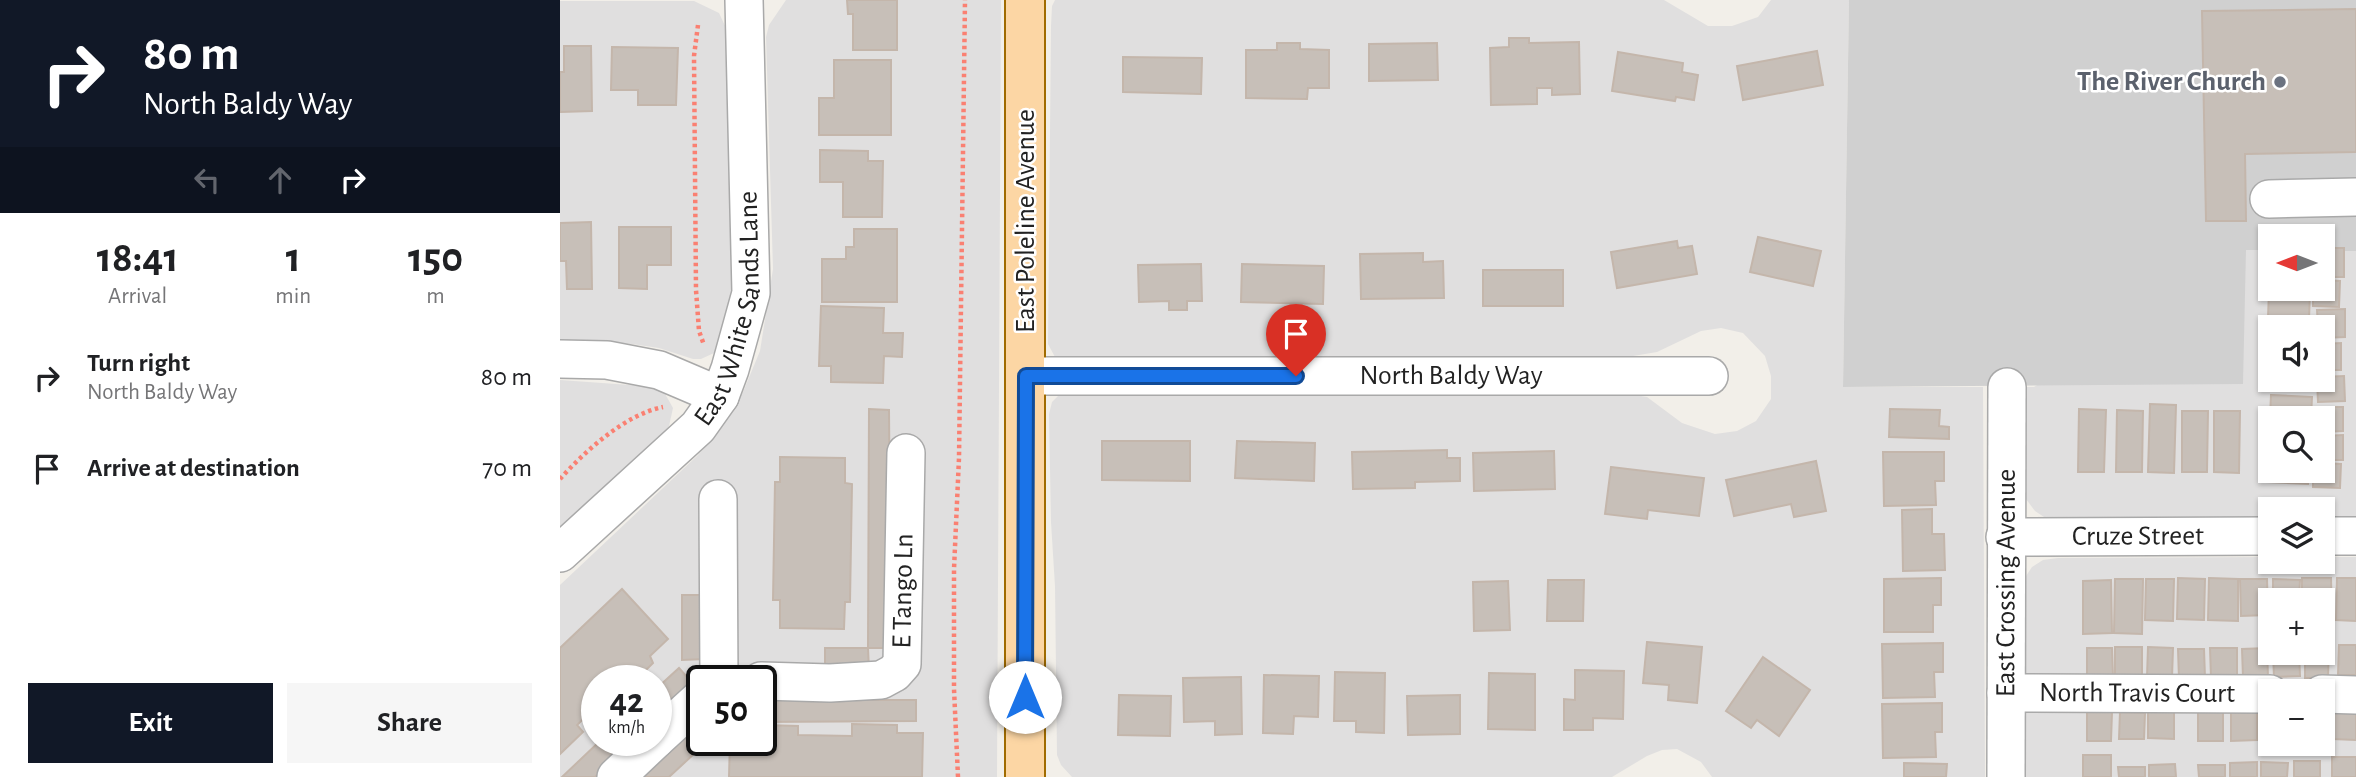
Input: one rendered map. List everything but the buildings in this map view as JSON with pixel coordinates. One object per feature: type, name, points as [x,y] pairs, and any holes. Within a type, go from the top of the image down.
[{"type":"main road","name":"East Poleline Avenue","points":[[1025,0],[1025,777]]},
{"type":"street","name":"East White Sands Lane","points":[[560,553],[698,427],[720,396],[730,369],[751,293],[744,0]]},
{"type":"street","points":[[2269,199],[2356,197]]},
{"type":"street","points":[[560,359],[607,360],[659,370],[720,396]]},
{"type":"street","name":"North Baldy Way","points":[[1026,376],[1709,376]]},
{"type":"street","name":"East Crossing Avenue","points":[[2006,777],[2007,387]]},
{"type":"street","name":"E Tango Ln","points":[[777,681],[830,683],[881,680],[894,673],[902,664],[906,453]]},
{"type":"street","points":[[719,499],[719,665]]},
{"type":"street","name":"Cruze Street","points":[[2005,537],[2258,536]]},
{"type":"street","points":[[2335,536],[2356,536]]},
{"type":"street","name":"North Travis Court","points":[[2006,693],[2258,694]]},
{"type":"street","points":[[2335,694],[2356,695]]},
{"type":"street","points":[[672,725],[686,711]]},
{"type":"street","points":[[616,777],[639,756]]},
{"type":"path","points":[[958,777],[954,689],[954,569],[959,458],[965,0]]},
{"type":"path","points":[[698,25],[695,70],[696,290],[699,331]]},
{"type":"path","points":[[560,479],[582,454],[626,423],[658,408]]},
{"type":"shaded area","points":[[786,0],[1001,0],[997,777],[560,777],[560,585],[697,456],[720,430],[743,392],[760,351],[773,269],[766,37],[769,25]]},
{"type":"shaded area","points":[[1055,0],[1664,0],[1708,26],[1732,26],[1758,17],[1771,0],[1849,0],[1843,387],[1983,387],[1985,777],[1712,777],[1701,762],[1677,749],[1662,750],[1647,756],[1612,777],[1072,777],[1061,765],[1057,755],[1049,414],[1052,402],[1061,393],[1629,394],[1647,397],[1682,423],[1715,434],[1737,431],[1756,421],[1771,399],[1771,376],[1765,356],[1743,333],[1721,328],[1701,331],[1657,352],[1621,358],[1069,361],[1055,357],[1048,344],[1051,26]]},
{"type":"shaded area","points":[[1849,0],[2356,0],[2356,251],[2335,251],[2335,224],[2258,224],[2258,250],[2246,250],[2243,384],[1843,387]]},
{"type":"shaded area","points":[[560,1],[694,1],[719,13],[726,28],[734,275],[723,336],[714,353],[701,359],[632,344],[560,340]]},
{"type":"shaded area","points":[[2246,250],[2258,250],[2258,301],[2335,301],[2335,251],[2356,251],[2356,518],[2335,518],[2335,497],[2258,497],[2258,519],[2047,519],[2035,511],[2026,499],[2020,481],[2019,387],[2034,387]]},
{"type":"shaded area","points":[[560,380],[644,386],[664,392],[673,408],[669,426],[662,436],[560,531]]},
{"type":"shaded area","points":[[2258,557],[2258,574],[2335,574],[2335,557],[2356,557],[2356,777],[2024,777],[2024,579],[2032,567],[2043,560]]},
{"type":"place","name":"The River Church","points":[[2280,82]]},
{"type":"route","points":[[1025,697],[1026,376],[1296,376]]}]
